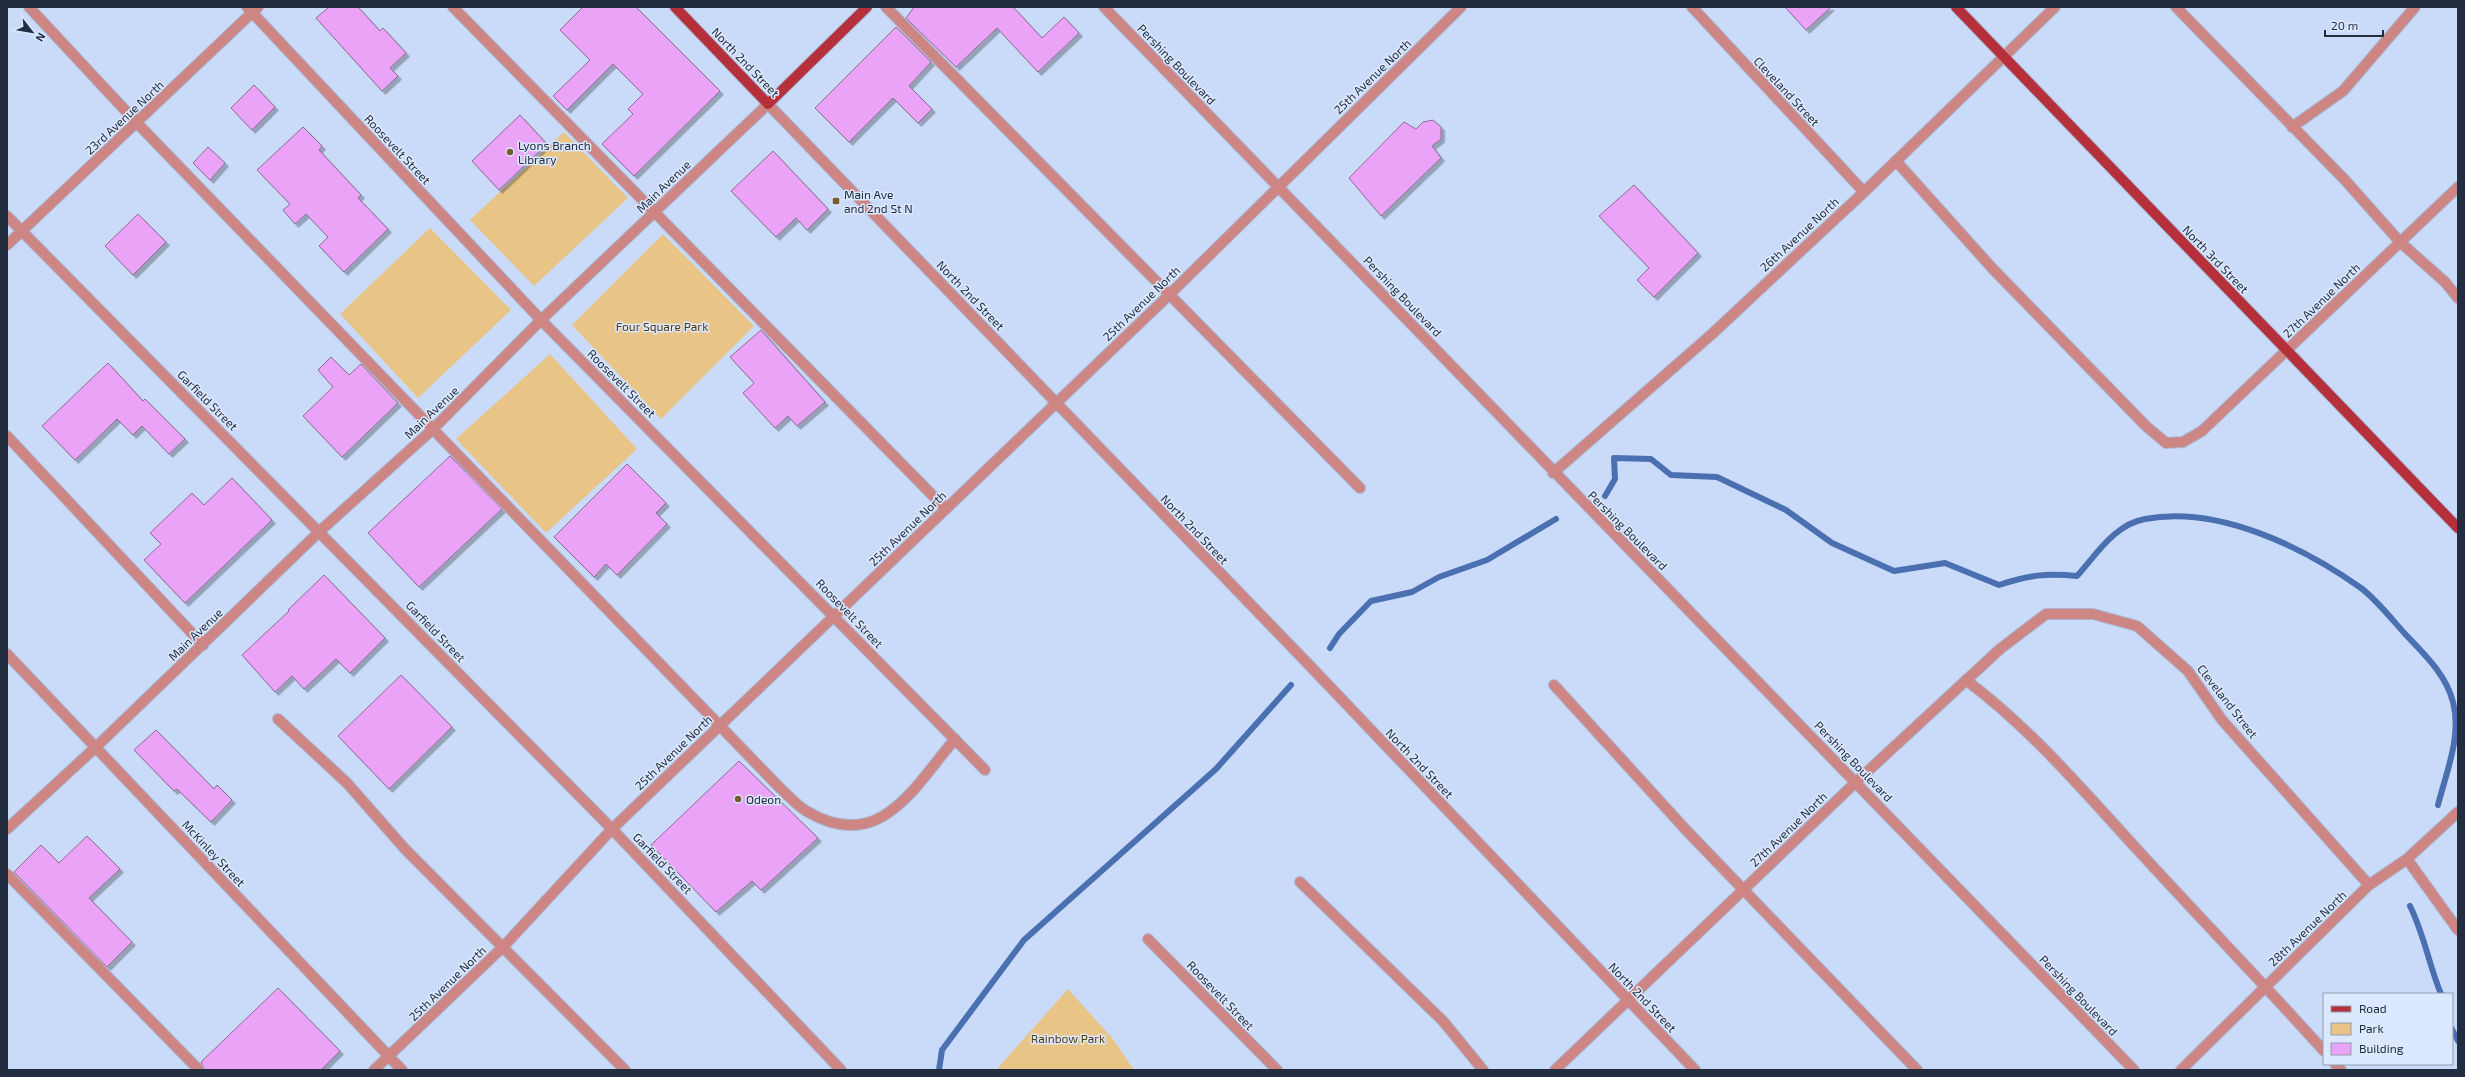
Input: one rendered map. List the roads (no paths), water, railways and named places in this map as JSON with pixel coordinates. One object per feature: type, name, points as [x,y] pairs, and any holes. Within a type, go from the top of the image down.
[{"type":"main road","name":"North 2nd Street","points":[[675,7],[768,104]]},
{"type":"main road","name":"Main Avenue","points":[[768,104],[867,7]]},
{"type":"main road","name":"North 3rd Street","points":[[1956,7],[2458,528]]},
{"type":"street","points":[[29,7],[137,123],[780,788],[807,812],[849,827],[865,825],[884,818],[921,781],[955,739]]},
{"type":"street","points":[[453,7],[946,509]]},
{"type":"street","points":[[886,7],[1360,488]]},
{"type":"street","name":"Pershing Boulevard","points":[[1104,7],[1553,473],[1856,782],[2134,1070]]},
{"type":"street","name":"25th Avenue North","points":[[374,1070],[504,946],[612,829],[1169,295],[1461,7]]},
{"type":"street","name":"Cleveland Street","points":[[1692,7],[1864,192]]},
{"type":"street","name":"26th Avenue North","points":[[1553,473],[1712,334],[1864,192],[2055,7]]},
{"type":"street","points":[[2176,7],[2345,180],[2400,242],[2445,282],[2458,298]]},
{"type":"street","points":[[2292,127],[2343,91],[2415,7]]},
{"type":"street","name":"23rd Avenue North","points":[[7,245],[137,123],[252,9]]},
{"type":"street","name":"Roosevelt Street","points":[[252,9],[541,320],[835,615],[985,770]]},
{"type":"street","name":"Main Avenue","points":[[7,829],[96,747],[320,531],[433,429],[541,320],[768,104]]},
{"type":"street","name":"North 2nd Street","points":[[768,104],[1695,1070]]},
{"type":"street","name":"27th Avenue North","points":[[1896,161],[1992,268],[2146,426],[2166,443],[2183,442],[2202,431],[2458,187]]},
{"type":"street","name":"Garfield Street","points":[[7,216],[320,531],[612,829],[841,1070]]},
{"type":"street","points":[[7,436],[203,645]]},
{"type":"street","name":"Cleveland Street","points":[[2046,614],[2093,614],[2137,626],[2188,671],[2222,720],[2369,885]]},
{"type":"street","name":"27th Avenue North","points":[[1555,1070],[1856,782],[2000,649],[2046,614]]},
{"type":"street","name":"McKinley Street","points":[[7,654],[402,1070]]},
{"type":"street","points":[[1966,680],[1999,704],[2036,740],[2225,944],[2267,986],[2323,1050]]},
{"type":"street","points":[[1554,685],[1743,889],[1917,1070]]},
{"type":"street","points":[[278,719],[346,783],[405,849],[504,946],[625,1070]]},
{"type":"street","name":"28th Avenue North","points":[[2181,1070],[2369,885],[2407,859],[2458,812]]},
{"type":"street","points":[[2407,859],[2458,930]]},
{"type":"street","points":[[7,874],[199,1070]]},
{"type":"street","points":[[1300,882],[1443,1021],[1483,1070]]},
{"type":"street","name":"Roosevelt Street","points":[[1148,938],[1276,1070]]},
{"type":"waterway","points":[[1605,496],[1615,479],[1614,458],[1651,459],[1671,475],[1717,477],[1786,510],[1832,543],[1894,571],[1945,563],[1999,585],[2019,579],[2038,576],[2077,576],[2115,534],[2124,527],[2145,519],[2173,516],[2201,518],[2230,524],[2259,533],[2286,544],[2313,558],[2361,588],[2385,611],[2428,659],[2446,683],[2453,702],[2456,728],[2449,767],[2438,805]]},
{"type":"waterway","points":[[1330,648],[1339,634],[1371,601],[1412,592],[1439,577],[1487,560],[1556,519]]},
{"type":"waterway","points":[[939,1070],[942,1050],[1024,940],[1216,769],[1291,685]]},
{"type":"waterway","points":[[2410,906],[2419,927],[2441,993]]},
{"type":"waterway","points":[[2453,1031],[2458,1041]]},
{"type":"place","name":"Lyons Branch Library","points":[[510,152]]},
{"type":"place","name":"Main Ave and 2nd St N","points":[[836,201]]},
{"type":"place","name":"Odeon","points":[[738,799]]},
{"type":"park label","name":"Four Square Park","points":[[662,326]]},
{"type":"park label","name":"Rainbow Park","points":[[1068,1038]]}]
